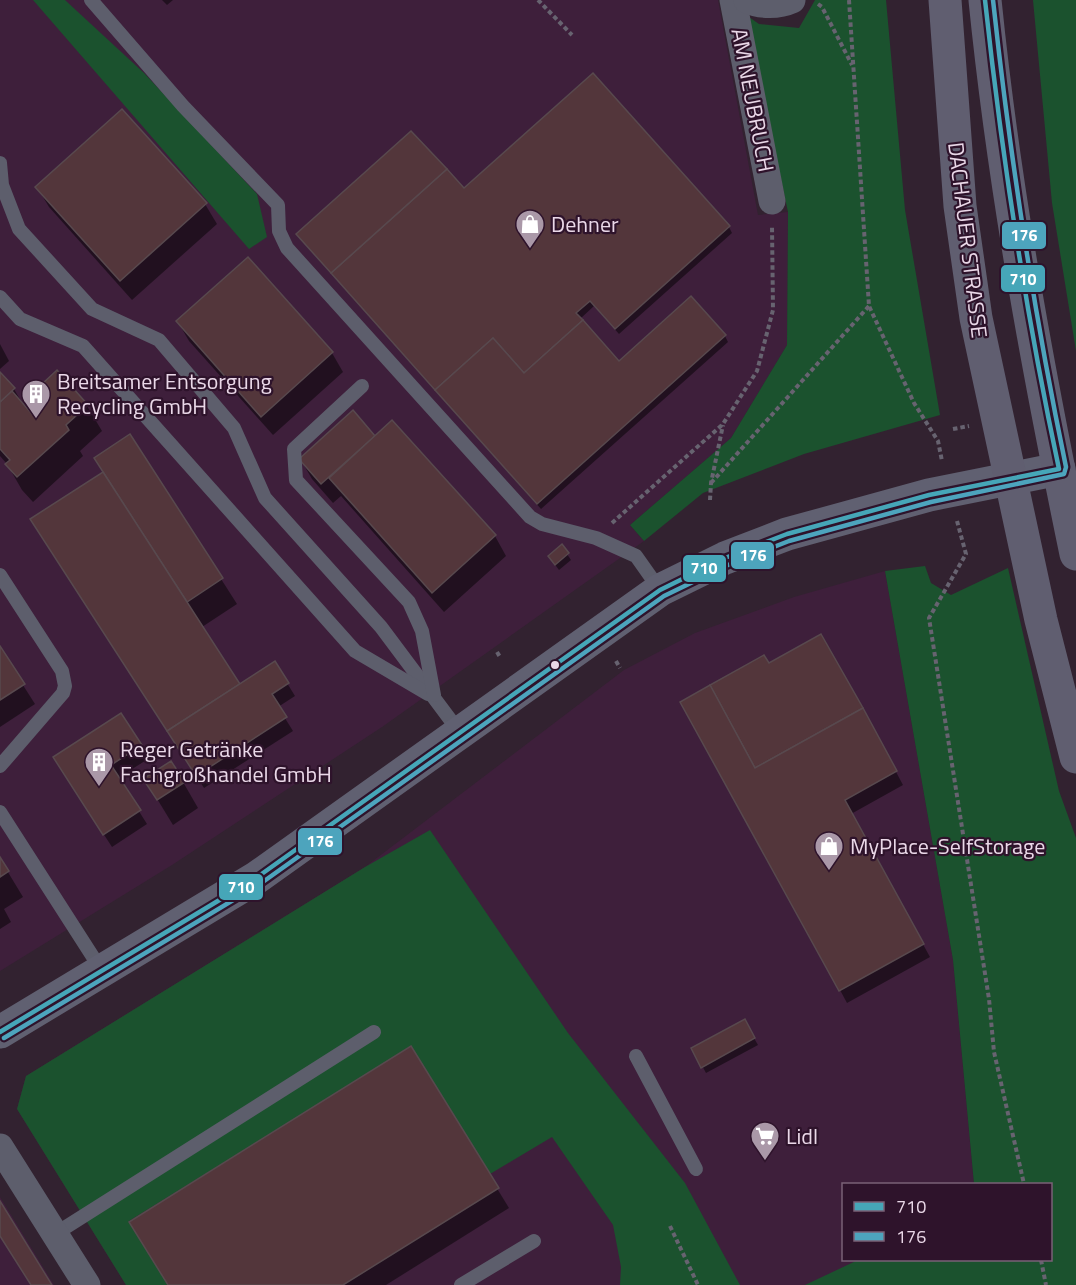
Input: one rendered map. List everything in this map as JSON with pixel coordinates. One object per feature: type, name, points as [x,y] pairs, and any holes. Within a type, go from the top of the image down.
[{"type":"main road","name":"DACHAUER STRASSE","points":[[945,0],[960,206],[976,318],[1041,620],[1076,757]]},
{"type":"main road","name":"DACHAUER STRASSE","points":[[985,0],[1010,203],[1047,412],[1076,554]]},
{"type":"main road","points":[[0,1032],[256,878],[660,590],[725,558],[788,534],[929,495],[1059,469]]},
{"type":"street","name":"AM NEUBRUCH","points":[[733,0],[772,201]]},
{"type":"street","name":"AM NEUBRUCH","points":[[747,0],[755,4],[777,4],[792,0]]},
{"type":"street","points":[[0,1147],[87,1285]]},
{"type":"lane","points":[[91,0],[183,106],[278,205],[279,231],[288,248],[530,517],[542,524],[596,537],[636,556],[660,590]]},
{"type":"lane","points":[[0,163],[2,185],[19,229],[92,309],[159,340],[234,428],[265,498],[381,627],[460,734]]},
{"type":"lane","points":[[0,297],[20,319],[83,346],[355,651],[435,698]]},
{"type":"lane","points":[[362,386],[294,449],[296,480],[409,602],[422,631],[435,698]]},
{"type":"lane","points":[[0,575],[62,670],[65,686],[63,693],[0,766]]},
{"type":"lane","points":[[0,812],[102,971]]},
{"type":"lane","points":[[55,1234],[374,1032]]},
{"type":"lane","points":[[636,1056],[696,1169]]},
{"type":"lane","points":[[461,1285],[534,1241]]},
{"type":"path","points":[[538,0],[572,35]]},
{"type":"path","points":[[813,0],[822,8],[854,68]]},
{"type":"path","points":[[849,0],[869,306],[914,404],[938,441]]},
{"type":"path","points":[[596,537],[723,424],[757,371],[773,310],[772,201]]},
{"type":"path","points":[[711,483],[869,306]]},
{"type":"path","points":[[710,500],[711,483],[723,424]]},
{"type":"path","points":[[966,554],[929,618],[989,999],[994,1052],[1024,1183]]},
{"type":"path","points":[[616,661],[620,668]]},
{"type":"path","points":[[670,1226],[698,1285]]},
{"type":"path","points":[[1041,1261],[1046,1285]]},
{"type":"shaded area","points":[[0,0],[718,0],[758,215],[788,212],[787,345],[731,438],[630,525],[644,541],[382,727],[172,865],[0,971]]},
{"type":"shaded area","points":[[885,571],[953,960],[974,1183],[842,1183],[842,1261],[982,1261],[948,1285],[126,1285],[17,1109],[26,1076],[365,867],[624,670],[695,633],[794,597]]},
{"type":"shaded area","points":[[0,1197],[54,1285],[0,1285]]},
{"type":"green space","points":[[33,0],[65,0],[144,73],[257,194],[267,237],[249,249]]},
{"type":"green space","points":[[815,0],[886,0],[905,210],[940,415],[804,454],[703,493],[644,541],[630,525],[731,438],[787,345],[788,212],[746,15],[759,24],[799,28]]},
{"type":"green space","points":[[1033,0],[1076,0],[1076,351],[1052,203]]},
{"type":"green space","points":[[925,566],[931,583],[951,595],[1008,568],[1059,791],[1076,838],[1076,1285],[805,1285],[856,1261],[1052,1261],[1052,1183],[974,1183],[953,960],[885,571]]},
{"type":"green space","points":[[430,830],[568,1033],[685,1183],[740,1285],[620,1285],[621,1267],[613,1225],[552,1137],[490,1174],[411,1047],[129,1221],[168,1285],[126,1285],[17,1109],[26,1076],[365,867]]},
{"type":"building","name":"Dehner","points":[[593,73],[730,226],[615,329],[590,301],[576,313],[583,320],[524,373],[493,338],[435,390],[331,273],[447,169],[464,188]]},
{"type":"building","points":[[122,109],[207,203],[120,281],[35,187]]},
{"type":"building","points":[[411,131],[447,169],[331,273],[296,234]]},
{"type":"building","points":[[248,257],[333,352],[261,417],[176,321]]},
{"type":"building","points":[[691,296],[726,335],[537,504],[435,390],[493,338],[524,373],[583,320],[619,361]]},
{"type":"building","name":"Breitsamer Entsorgung Recycling GmbH","points":[[57,370],[88,405],[66,425],[69,430],[17,477],[5,464],[10,460],[0,449],[0,402],[12,391],[32,414],[44,404],[40,399],[48,392],[41,385]]},
{"type":"building","points":[[0,372],[15,388],[0,402]]},
{"type":"building","points":[[353,410],[375,436],[321,484],[299,459]]},
{"type":"building","points":[[392,420],[496,535],[432,593],[329,478]]},
{"type":"building","points":[[130,434],[223,578],[187,602],[94,458]]},
{"type":"building","points":[[103,472],[240,684],[167,731],[30,519]]},
{"type":"building","points":[[562,544],[569,553],[555,565],[548,556]]},
{"type":"building","points":[[821,634],[863,708],[755,768],[710,685],[764,655],[769,663]]},
{"type":"building","points":[[0,646],[25,684],[0,700]]},
{"type":"building","points":[[275,661],[289,683],[272,694],[287,717],[196,776],[167,731]]},
{"type":"building","name":"MyPlace-SelfStorage","points":[[710,685],[755,768],[863,708],[897,771],[845,800],[924,944],[839,991],[680,702]]},
{"type":"building","name":"Reger Getränke Fachgroßhandel GmbH","points":[[121,713],[142,745],[111,765],[141,810],[103,835],[53,757]]},
{"type":"building","points":[[171,761],[185,782],[157,800],[143,779]]},
{"type":"building","points":[[0,857],[9,871],[0,877]]},
{"type":"building","points":[[745,1019],[755,1038],[701,1068],[691,1048]]},
{"type":"building","points":[[411,1046],[499,1188],[343,1285],[168,1285],[129,1222]]},
{"type":"building","points":[[0,1201],[52,1285],[31,1285],[0,1236]]},
{"type":"transit line","name":"710","points":[[0,1032],[256,878],[660,590],[725,558],[787,534],[929,495],[1059,469],[1016,236],[985,0]]},
{"type":"transit line","name":"176","points":[[4,1038],[260,884],[664,596],[728,565],[789,541],[931,502],[1064,474],[1066,467],[1043,351],[1024,235],[993,0]]},
{"type":"place","name":"Dehner","points":[[530,250]]},
{"type":"place","name":"Breitsamer Entsorgung Recycling GmbH","points":[[36,420]]},
{"type":"place","name":"Reger Getränke Fachgroßhandel GmbH","points":[[99,788]]},
{"type":"place","name":"MyPlace-SelfStorage","points":[[829,872]]},
{"type":"place","name":"Lidl","points":[[765,1162]]}]
